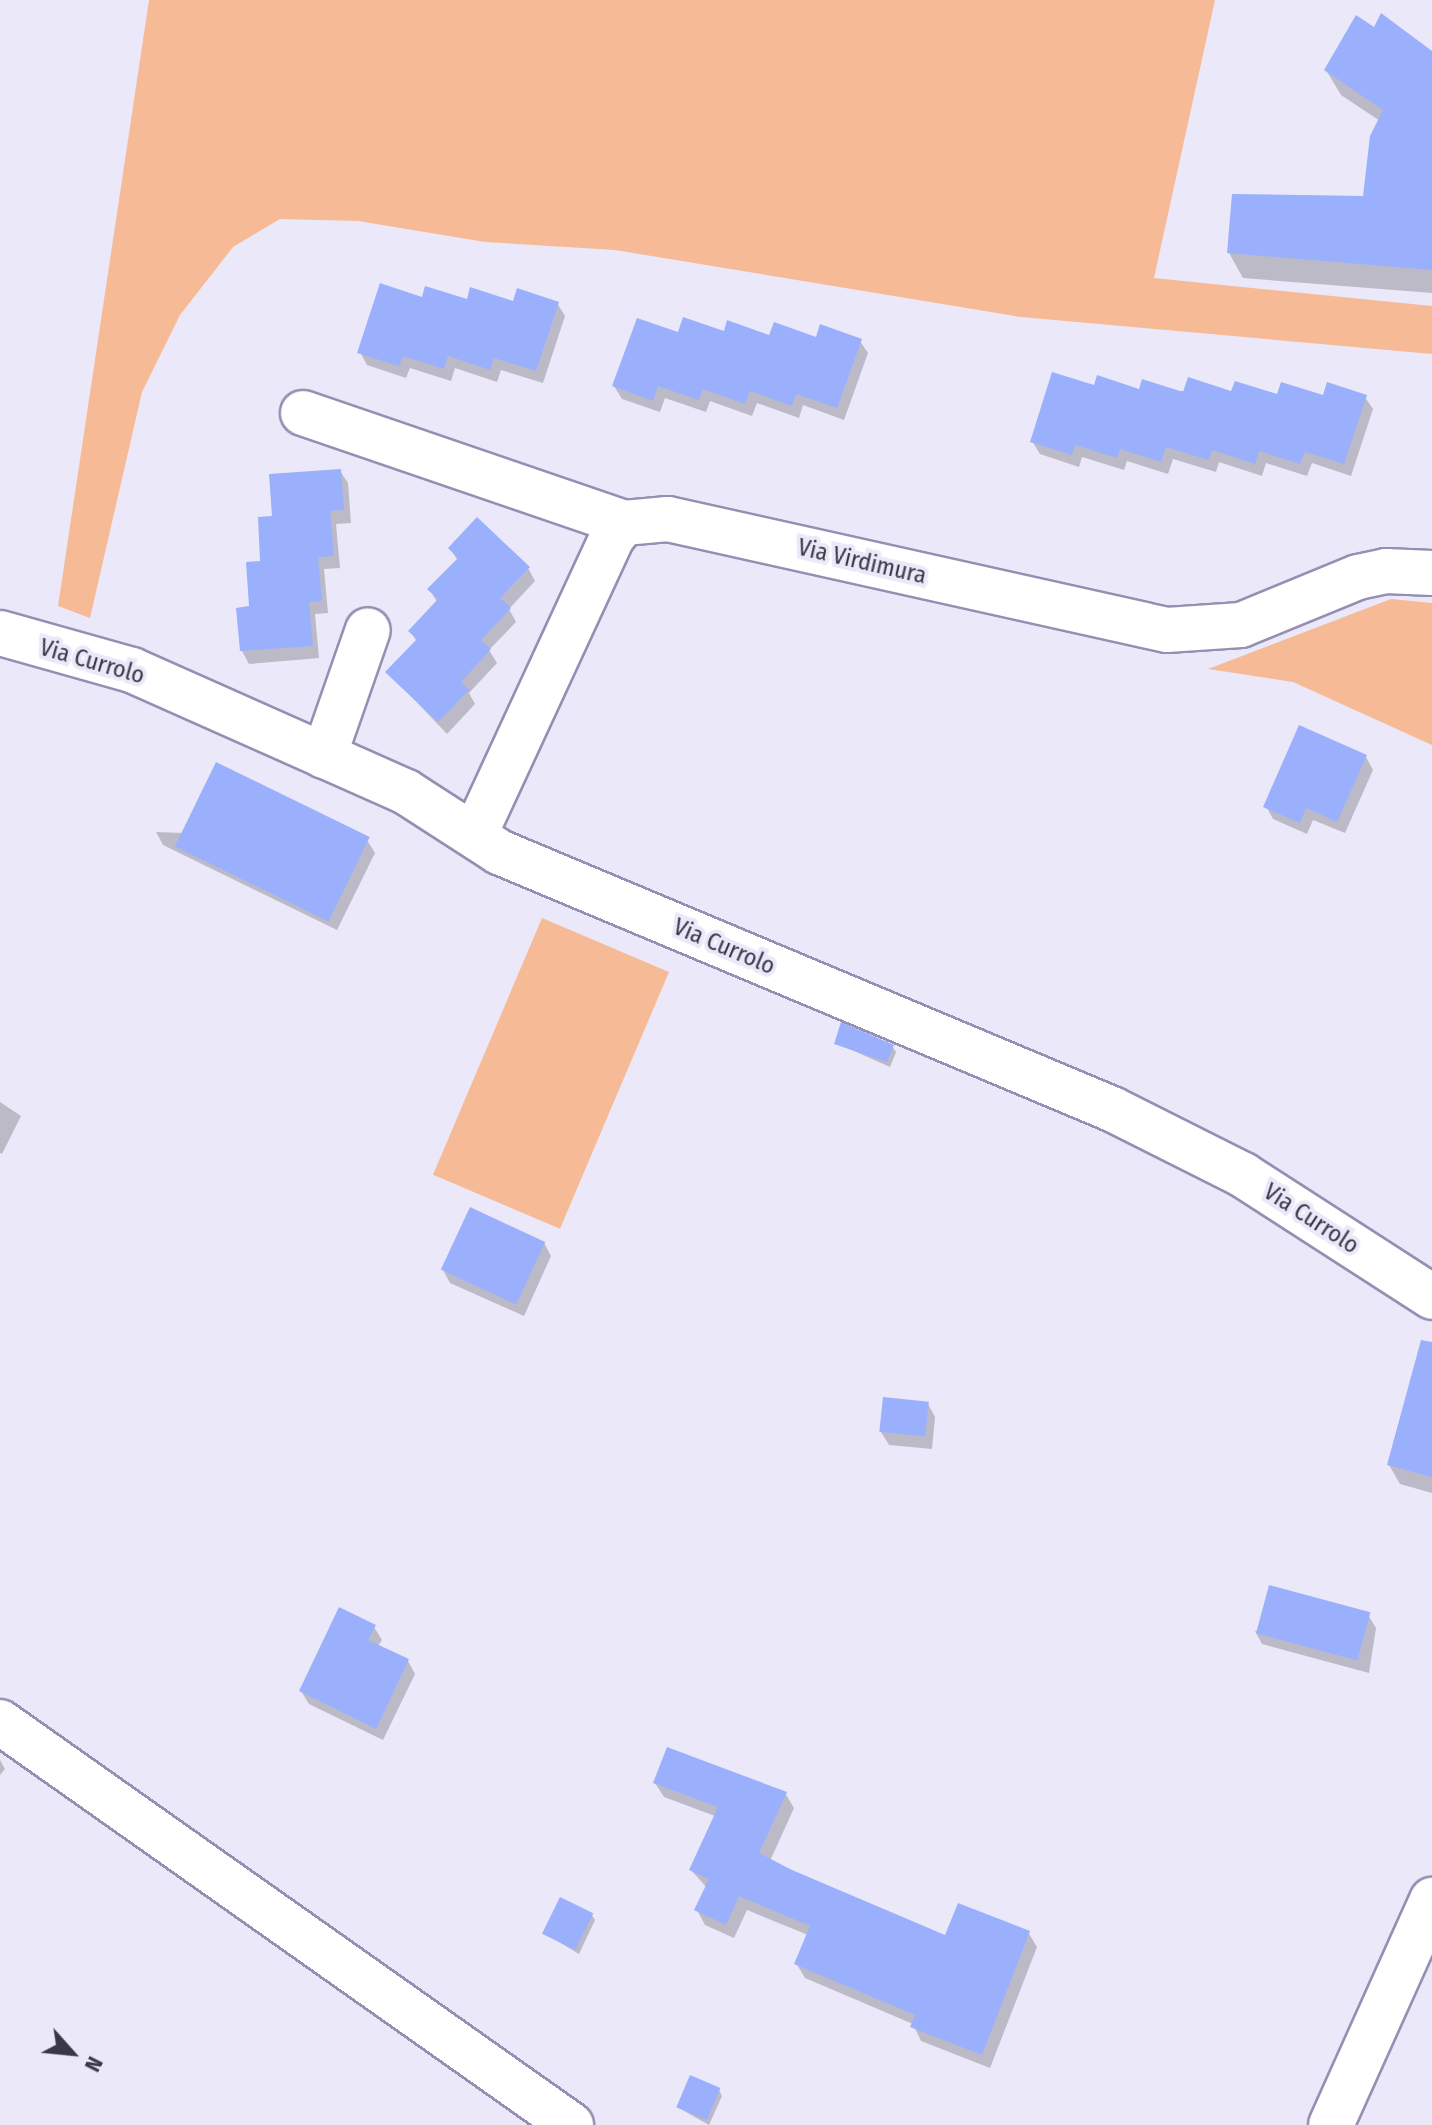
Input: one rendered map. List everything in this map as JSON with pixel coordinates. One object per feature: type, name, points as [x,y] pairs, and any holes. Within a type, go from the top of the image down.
[{"type":"street","points":[[303,413],[624,523],[475,834]]},
{"type":"street","name":"Via Virdimura","points":[[624,523],[668,519],[1167,630],[1241,625],[1358,577],[1386,571],[1432,573]]},
{"type":"street","points":[[324,756],[368,630]]},
{"type":"street","name":"Via Currolo","points":[[0,633],[132,670],[406,792],[499,852],[1112,1109],[1243,1175],[1432,1297]]},
{"type":"street","points":[[0,1722],[571,2125]]},
{"type":"street","points":[[1331,2125],[1432,1900]]},
{"type":"shaded area","points":[[149,0],[1215,0],[1154,278],[1432,306],[1432,354],[1021,317],[615,250],[485,242],[358,221],[280,219],[233,247],[180,315],[142,392],[90,618],[58,606]]},
{"type":"shaded area","points":[[1391,599],[1432,603],[1432,745],[1293,682],[1208,669]]},
{"type":"shaded area","points":[[542,918],[669,972],[560,1229],[433,1175]]},
{"type":"building","points":[[1381,13],[1432,51],[1432,270],[1227,253],[1232,194],[1363,196],[1370,136],[1383,110],[1324,70],[1356,15],[1374,27]]},
{"type":"building","points":[[380,283],[422,297],[425,286],[467,299],[470,287],[513,301],[517,288],[559,302],[536,371],[494,358],[490,370],[448,356],[444,369],[403,356],[399,366],[357,353]]},
{"type":"building","points":[[683,317],[724,331],[727,320],[769,335],[774,322],[816,337],[820,324],[862,339],[837,408],[796,394],[792,406],[750,391],[745,404],[703,389],[699,400],[658,386],[653,401],[612,386],[637,318],[678,332]]},
{"type":"building","points":[[1052,372],[1094,385],[1097,375],[1139,389],[1142,379],[1183,392],[1188,377],[1231,391],[1235,381],[1277,394],[1281,382],[1323,395],[1327,382],[1367,395],[1344,464],[1305,452],[1300,464],[1259,451],[1255,464],[1212,450],[1209,460],[1166,447],[1161,462],[1120,449],[1117,458],[1075,445],[1072,455],[1030,442]]},
{"type":"building","points":[[341,469],[344,510],[330,511],[334,556],[318,557],[322,601],[309,602],[313,646],[240,651],[236,608],[249,606],[246,562],[260,561],[258,517],[272,516],[269,474]]},
{"type":"building","points":[[477,517],[530,567],[500,598],[511,608],[481,640],[491,649],[461,682],[469,690],[438,722],[385,672],[417,639],[408,631],[438,599],[427,589],[458,558],[448,548]]},
{"type":"building","points":[[1299,725],[1367,755],[1337,822],[1306,808],[1300,823],[1263,807]]},
{"type":"building","points":[[216,762],[370,837],[328,921],[175,846]]},
{"type":"building","points":[[841,1022],[894,1045],[887,1062],[834,1044]]},
{"type":"building","points":[[470,1207],[545,1242],[516,1305],[441,1270]]},
{"type":"building","points":[[1421,1340],[1432,1342],[1432,1477],[1387,1465]]},
{"type":"building","points":[[883,1397],[929,1402],[925,1437],[879,1432]]},
{"type":"building","points":[[1269,1585],[1370,1612],[1357,1660],[1256,1633]]},
{"type":"building","points":[[339,1607],[376,1625],[368,1640],[409,1659],[376,1729],[299,1691]]},
{"type":"building","points":[[667,1747],[787,1792],[759,1853],[792,1870],[945,1935],[958,1903],[1030,1931],[982,2055],[910,2027],[915,2015],[794,1964],[810,1926],[739,1896],[726,1925],[694,1910],[709,1879],[689,1870],[718,1807],[653,1783]]},
{"type":"building","points":[[560,1897],[593,1913],[575,1950],[542,1934]]},
{"type":"building","points":[[690,2075],[720,2088],[707,2120],[676,2107]]}]
